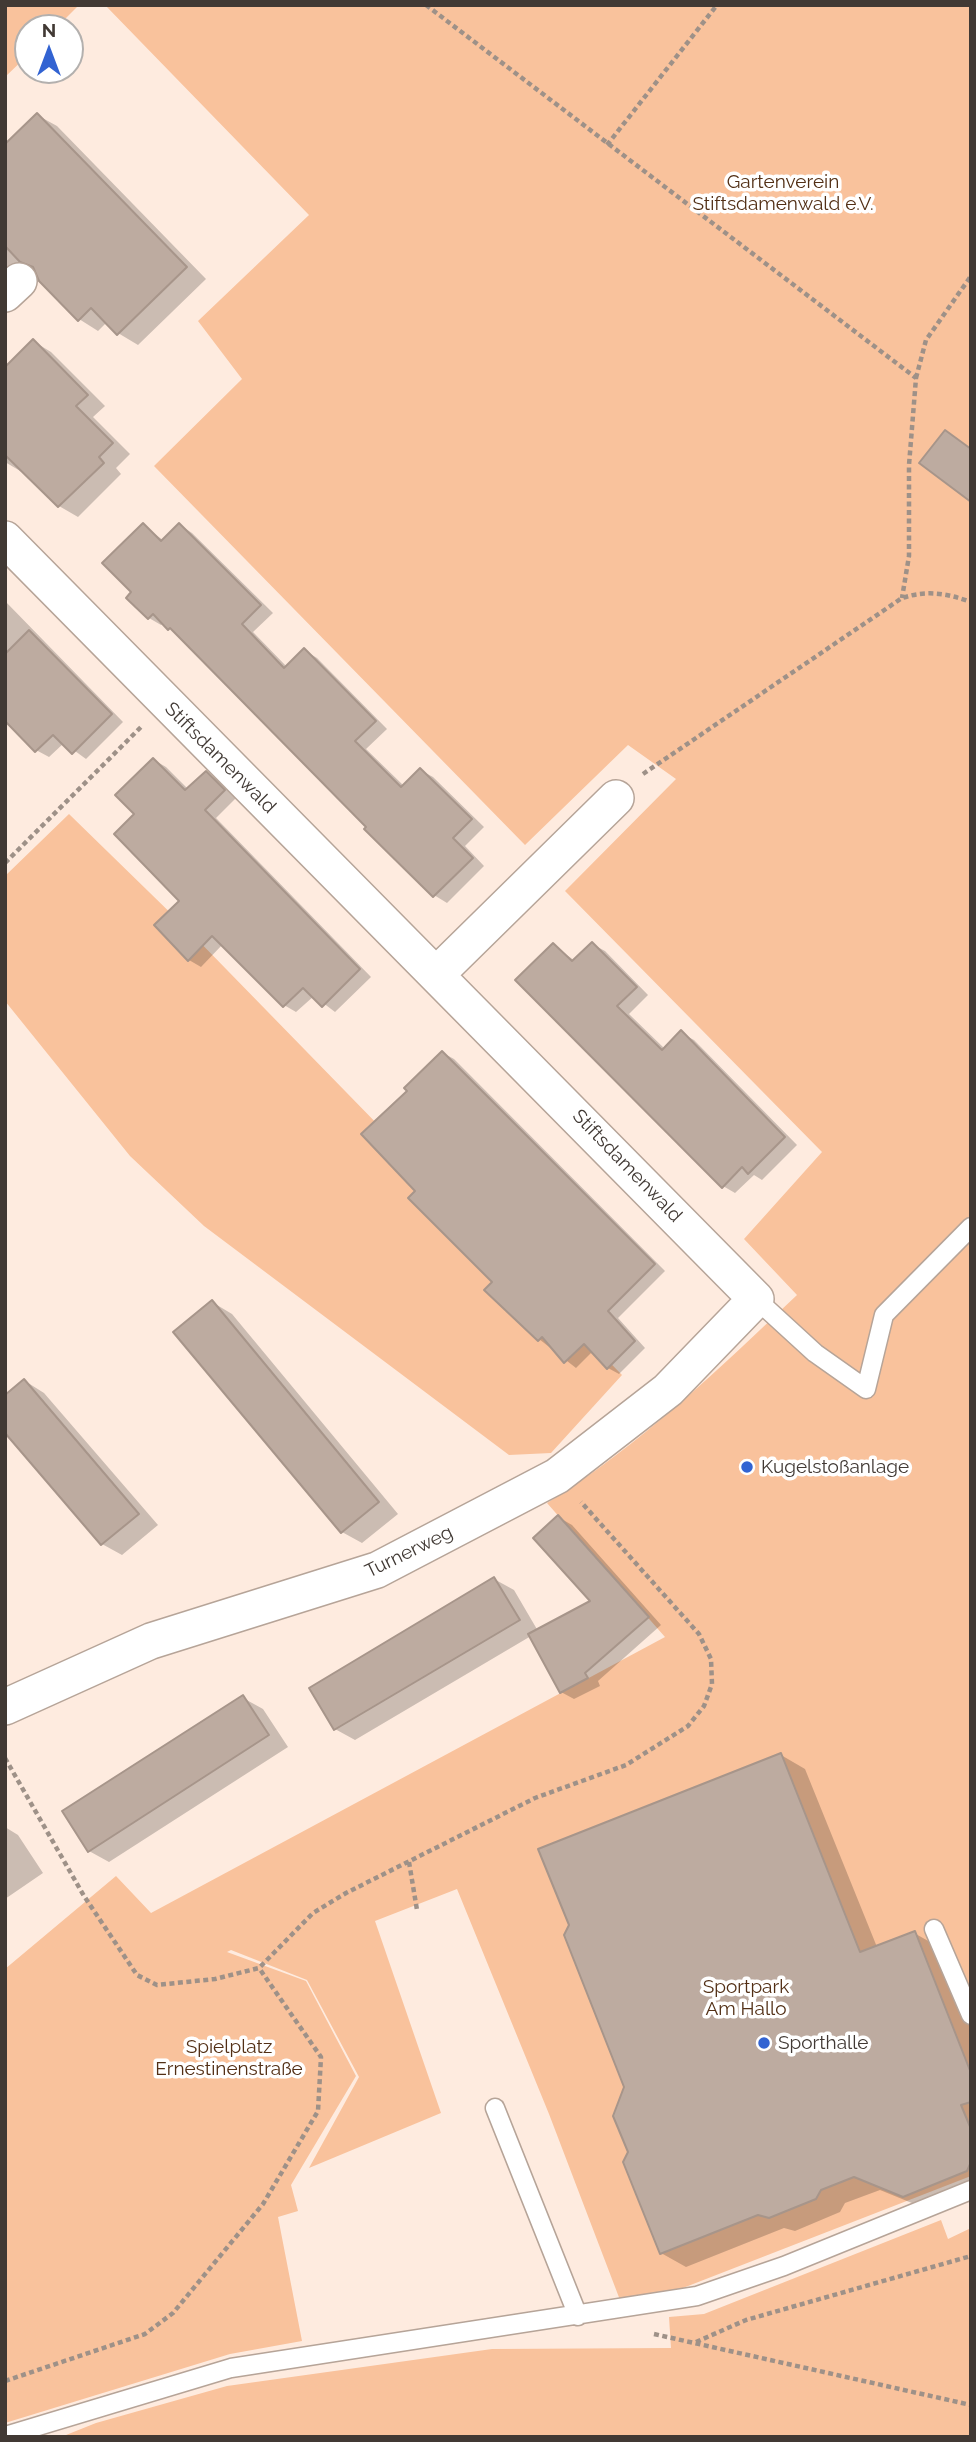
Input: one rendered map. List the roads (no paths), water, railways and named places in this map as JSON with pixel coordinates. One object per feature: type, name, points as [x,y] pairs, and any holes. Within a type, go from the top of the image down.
[{"type":"street","name":"Stiftsdamenwald","points":[[5,538],[756,1299]]},
{"type":"street","points":[[438,974],[616,798]]},
{"type":"street","name":"Turnerweg","points":[[5,1707],[151,1640],[377,1570],[557,1476],[668,1390],[756,1299]]},
{"type":"lane","points":[[756,1299],[815,1353],[866,1389],[884,1315],[971,1227]]},
{"type":"lane","points":[[934,1929],[971,2015]]},
{"type":"lane","points":[[495,2108],[578,2316]]},
{"type":"lane","points":[[5,2436],[231,2368],[696,2296],[784,2266],[971,2190]]},
{"type":"place","name":"Kugelstoßanlage","points":[[747,1467]]},
{"type":"place","name":"Sporthalle","points":[[764,2043]]},
{"type":"park label","name":"Gartenverein Stiftsdamenwald e.V.","points":[[783,193]]},
{"type":"park label","name":"Sportpark Am Hallo","points":[[746,1998]]},
{"type":"park label","name":"Spielplatz Ernestinenstraße","points":[[229,2058]]}]
